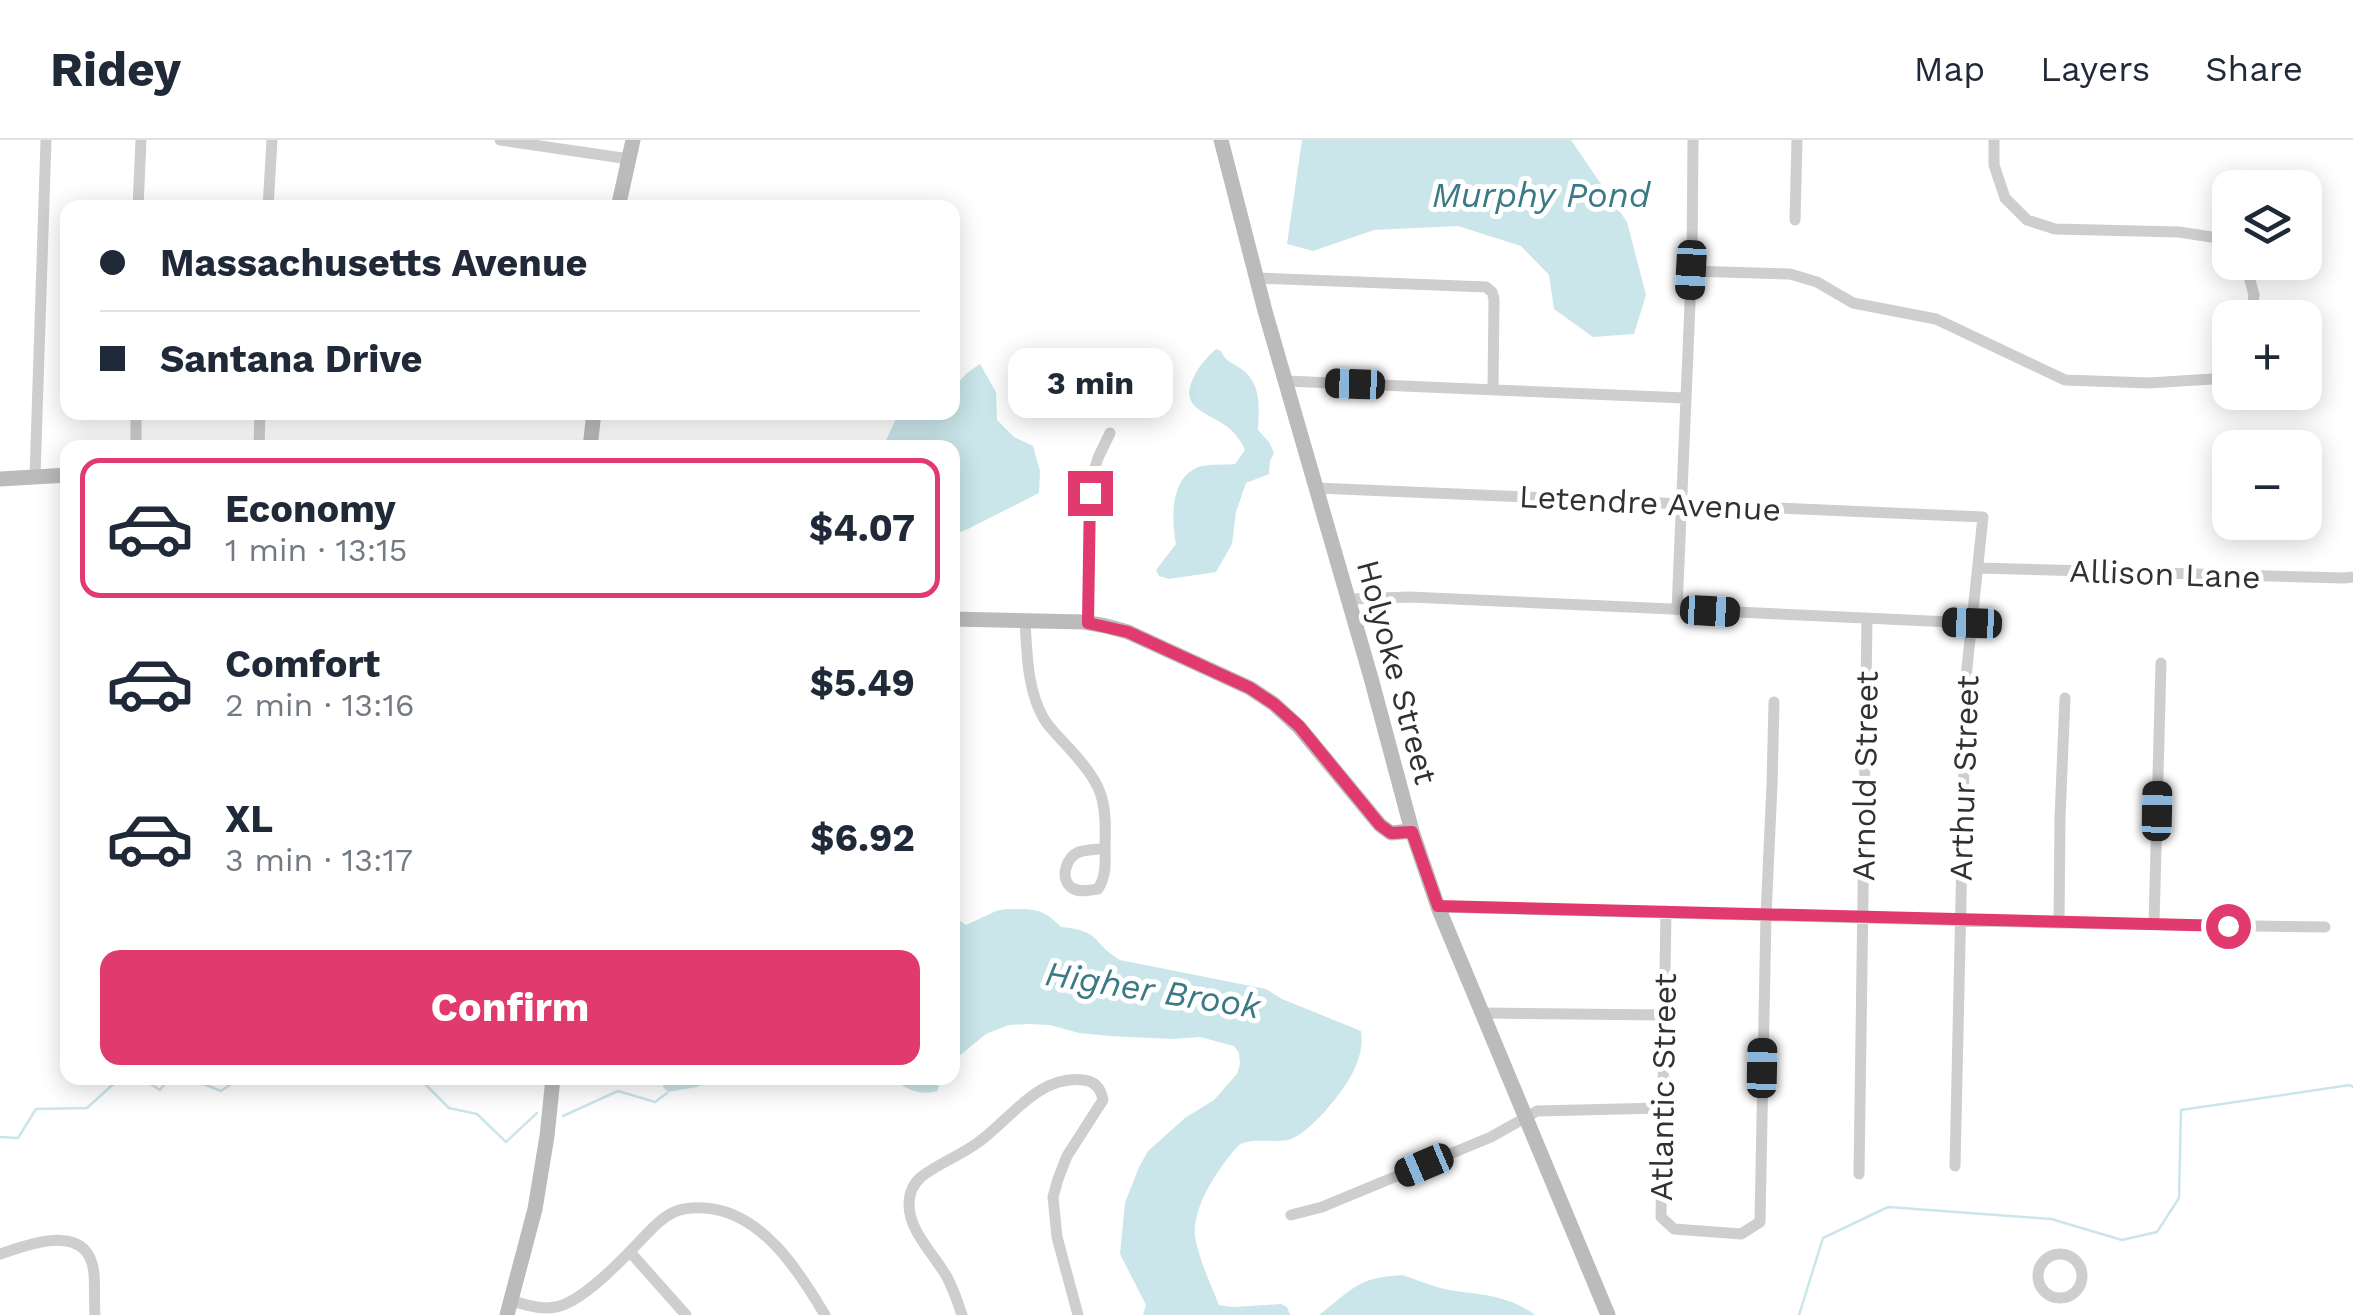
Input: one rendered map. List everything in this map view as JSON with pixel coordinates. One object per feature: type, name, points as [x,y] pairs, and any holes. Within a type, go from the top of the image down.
[{"type":"main road","points":[[620,200],[633,140]]},
{"type":"main road","name":"Holyoke Street","points":[[1221,140],[1412,832],[1438,906],[1608,1315]]},
{"type":"main road","points":[[0,479],[60,475]]},
{"type":"main road","points":[[960,619],[1088,623],[1128,632],[1250,688],[1299,726],[1380,825],[1391,833],[1412,832]]},
{"type":"main road","points":[[509,1308],[536,1200],[552,1085]]},
{"type":"street","points":[[36,476],[46,140]]},
{"type":"street","points":[[138,200],[141,140]]},
{"type":"street","points":[[268,200],[272,140]]},
{"type":"street","points":[[500,140],[629,159]]},
{"type":"street","points":[[1677,610],[1693,140]]},
{"type":"street","points":[[1795,220],[1797,140]]},
{"type":"street","points":[[1994,140],[1994,164],[2006,198],[2028,220],[2055,230],[2179,232],[2212,237]]},
{"type":"street","points":[[1691,270],[1790,274],[1816,282],[1853,304],[1936,320],[2064,380],[2212,380]]},
{"type":"street","points":[[1256,278],[1486,287],[1494,299],[1494,389]]},
{"type":"street","points":[[1286,381],[1685,398]]},
{"type":"street","points":[[1088,623],[1090,484],[1110,433]]},
{"type":"street","name":"Letendre Avenue","points":[[1317,488],[1983,518]]},
{"type":"street","name":"Arthur Street","points":[[1954,1166],[1966,676],[1983,518]]},
{"type":"street","name":"Allison Lane","points":[[1978,568],[2353,577]]},
{"type":"street","points":[[1348,599],[1410,597],[1972,623]]},
{"type":"street","name":"Arnold Street","points":[[1859,1174],[1868,618]]},
{"type":"street","points":[[1025,620],[1028,668],[1036,700],[1044,721],[1100,786],[1106,815],[1105,848]]},
{"type":"street","points":[[2154,924],[2162,663]]},
{"type":"street","points":[[2059,923],[2064,698]]},
{"type":"street","points":[[1766,915],[1774,702]]},
{"type":"street","points":[[1438,906],[2325,927]]},
{"type":"street","name":"Atlantic Street","points":[[1666,911],[1661,1217],[1674,1229],[1740,1234],[1760,1222],[1766,915]]},
{"type":"street","points":[[1482,1013],[1663,1014]]},
{"type":"street","points":[[962,1315],[948,1279],[913,1222],[909,1204],[912,1190],[922,1176],[976,1144],[1042,1089],[1080,1080],[1098,1087],[1102,1100],[1068,1156],[1053,1203],[1057,1237],[1078,1315]]},
{"type":"street","points":[[1291,1215],[1474,1144],[1538,1111],[1662,1108]]},
{"type":"street","points":[[509,1308],[563,1310],[668,1215],[695,1208],[718,1210],[744,1220],[764,1235],[795,1269],[825,1315]]},
{"type":"street","points":[[0,1254],[42,1240],[74,1244],[86,1253],[94,1271],[95,1315]]},
{"type":"street","points":[[630,1252],[686,1315]]},
{"type":"street","points":[[2053,1315],[2056,1299]]},
{"type":"water","name":"Murphy Pond","points":[[1302,140],[1571,140],[1627,222],[1646,295],[1634,334],[1593,337],[1554,309],[1549,275],[1521,246],[1458,226],[1374,230],[1313,251],[1287,244]]},
{"type":"water","points":[[1216,349],[1252,381],[1258,396],[1258,430],[1274,453],[1269,474],[1246,483],[1236,512],[1232,544],[1216,572],[1169,579],[1159,576],[1156,570],[1176,544],[1173,522],[1178,487],[1191,471],[1202,466],[1235,464],[1245,450],[1231,430],[1198,409],[1190,397],[1196,372]]},
{"type":"water","points":[[980,364],[996,392],[997,420],[1014,437],[1033,446],[1040,471],[1039,493],[960,532],[960,440],[886,440],[895,420],[960,420],[960,380]]},
{"type":"water","points":[[1030,909],[1061,927],[1084,931],[1120,960],[1266,989],[1361,1031],[1354,1070],[1325,1111],[1296,1137],[1240,1144],[1216,1174],[1195,1224],[1205,1271],[1219,1305],[1281,1304],[1290,1315],[1143,1315],[1146,1305],[1120,1254],[1125,1203],[1148,1151],[1185,1118],[1214,1100],[1237,1074],[1239,1053],[1234,1046],[1200,1037],[1110,1036],[1029,1024],[1009,1025],[986,1034],[960,1055],[960,921],[966,925],[996,911]]},
{"type":"water","points":[[663,1085],[701,1085],[668,1092]]},
{"type":"water","points":[[938,1085],[938,1091],[925,1093],[903,1086]]},
{"type":"water","points":[[1402,1275],[1443,1289],[1505,1300],[1535,1315],[1319,1315],[1364,1282]]},
{"type":"waterway","name":"Higher Brook","points":[[0,1137],[18,1138],[36,1109],[87,1108],[112,1085]]},
{"type":"waterway","name":"Higher Brook","points":[[152,1085],[160,1090],[164,1085]]},
{"type":"waterway","name":"Higher Brook","points":[[206,1085],[221,1091],[230,1085]]},
{"type":"waterway","name":"Higher Brook","points":[[426,1085],[449,1108],[477,1114],[506,1142],[537,1113]]},
{"type":"waterway","name":"Higher Brook","points":[[1799,1315],[1823,1238],[1888,1207],[2051,1219],[2122,1240],[2157,1232],[2179,1198],[2181,1110],[2353,1087]]},
{"type":"waterway","name":"Higher Brook","points":[[563,1116],[618,1091],[655,1102],[667,1093]]},
{"type":"route","points":[[1090,493],[1088,623],[1128,632],[1250,688],[1274,704],[1299,726],[1380,825],[1391,833],[1412,832],[1438,906],[2228,926]]}]
